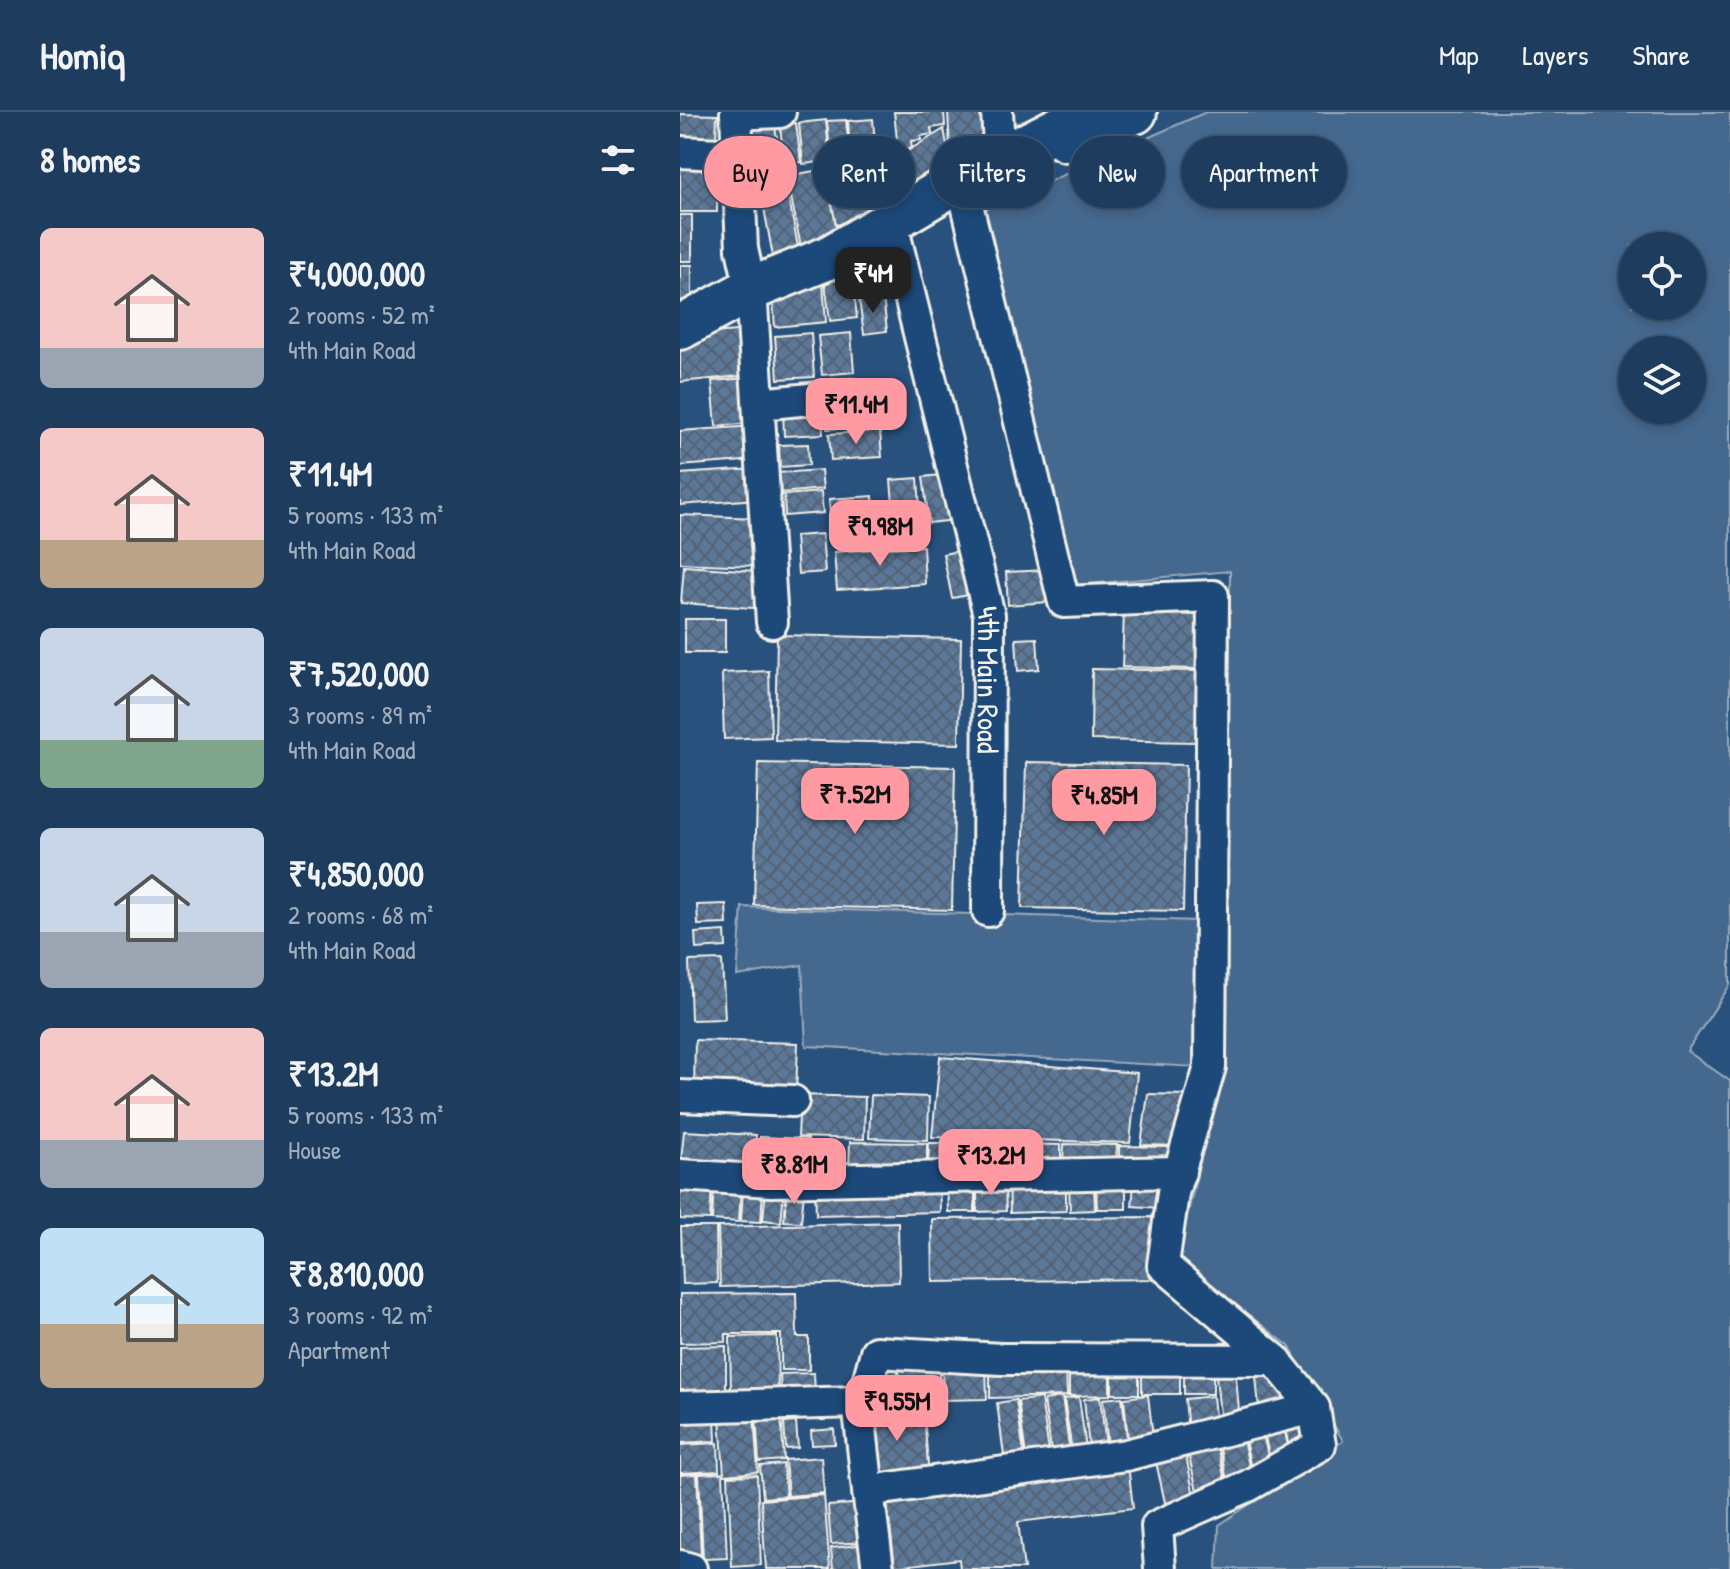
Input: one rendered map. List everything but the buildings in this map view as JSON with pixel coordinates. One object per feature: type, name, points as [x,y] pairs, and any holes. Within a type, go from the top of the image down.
[{"type":"main road","points":[[1045,136],[1091,112]]},
{"type":"main road","points":[[1054,147],[1135,112]]},
{"type":"main road","points":[[680,328],[751,289],[828,258],[931,197]]},
{"type":"street","points":[[738,136],[736,113],[780,112]]},
{"type":"street","points":[[990,136],[997,112]]},
{"type":"street","points":[[680,152],[704,153]]},
{"type":"street","points":[[741,208],[742,249],[751,289],[772,622]]},
{"type":"street","points":[[986,208],[1064,602],[1213,596],[1210,1067],[1173,1193],[1163,1265],[1275,1360],[1314,1408],[1320,1445],[1248,1486],[1157,1526],[1160,1569]]},
{"type":"street","name":"4th Main Road","points":[[891,220],[989,615],[988,911]]},
{"type":"street","points":[[759,404],[851,395]]},
{"type":"street","points":[[680,1096],[793,1101]]},
{"type":"street","points":[[680,1175],[771,1181],[1180,1172]]},
{"type":"street","points":[[878,1569],[858,1402],[867,1386],[876,1352],[1002,1359],[1275,1360]]},
{"type":"street","points":[[680,1407],[858,1402]]},
{"type":"street","points":[[868,1491],[1126,1455],[1314,1408]]},
{"type":"street","points":[[680,1566],[691,1569]]},
{"type":"shaded area","points":[[1206,112],[1730,112],[1730,985],[1687,1051],[1730,1081],[1730,1569],[1217,1569],[1219,1525],[1343,1441],[1289,1346],[1177,1260],[1227,1046],[1230,571],[1077,585],[984,210],[1054,208],[1054,179],[1070,172],[1070,208],[1165,208],[1165,136],[1152,136]]},
{"type":"shaded area","points":[[742,907],[1198,921],[1197,1067],[806,1046],[802,965],[737,976]]}]
